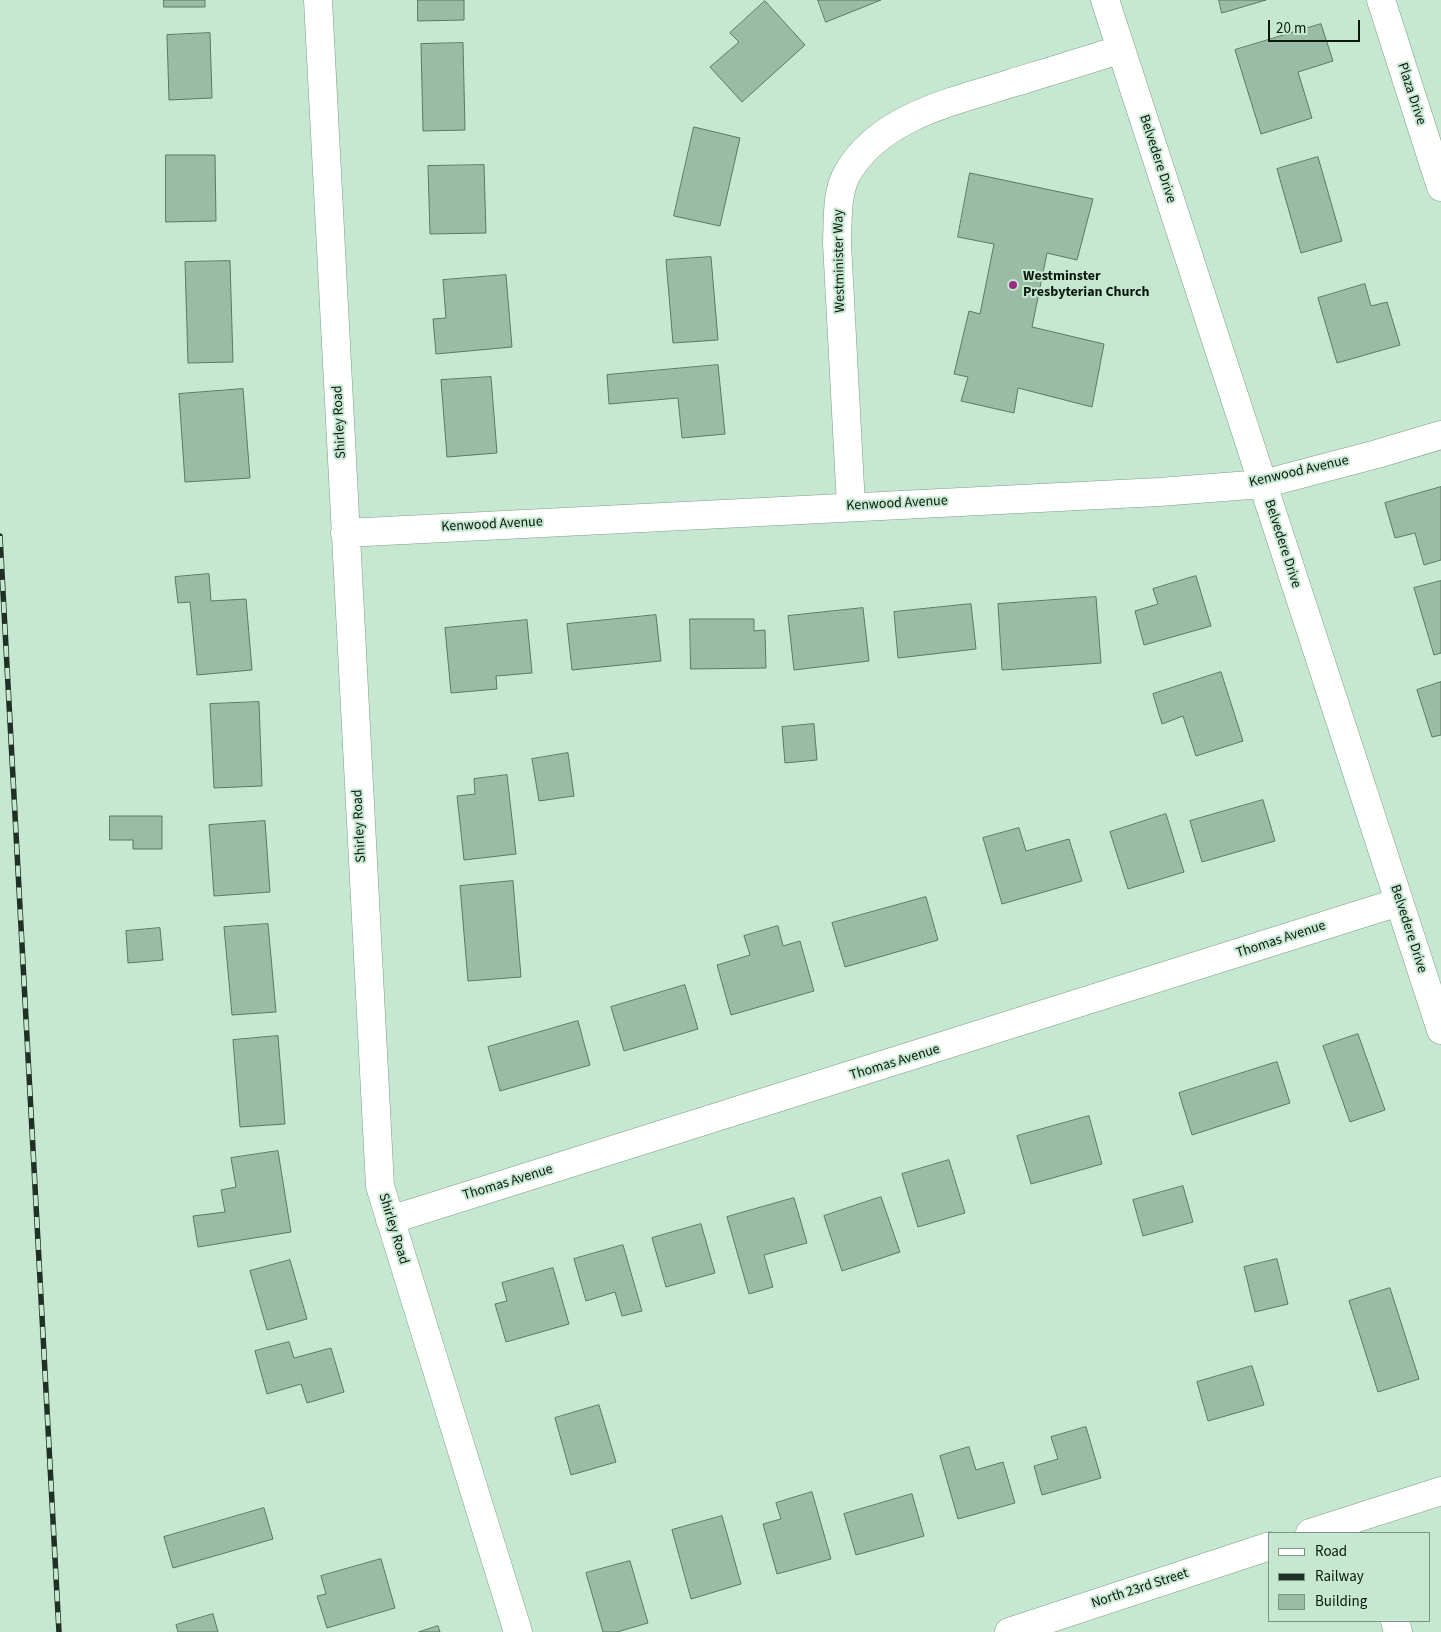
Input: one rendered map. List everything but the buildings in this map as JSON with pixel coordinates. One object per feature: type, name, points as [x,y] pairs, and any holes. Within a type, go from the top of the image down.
[{"type":"street","name":"Shirley Road","points":[[318,0],[380,1186],[518,1632]]},
{"type":"street","name":"Belvedere Drive","points":[[1105,0],[1441,1030]]},
{"type":"street","name":"Plaza Drive","points":[[1381,0],[1441,187]]},
{"type":"street","name":"Westminister Way","points":[[851,506],[837,243],[839,201],[847,173],[862,153],[878,139],[904,121],[935,107],[1121,50]]},
{"type":"street","name":"Kenwood Avenue","points":[[346,533],[851,506],[1159,492],[1263,484],[1377,454],[1441,434]]},
{"type":"street","name":"Thomas Avenue","points":[[390,1220],[1399,902]]},
{"type":"street","points":[[1316,1532],[1365,1524],[1441,1491]]},
{"type":"street","name":"North 23rd Street","points":[[1010,1632],[1268,1547]]},
{"type":"railway","points":[[0,536],[59,1632]]},
{"type":"place","name":"Westminster Presbyterian Church","points":[[1013,285]]}]
